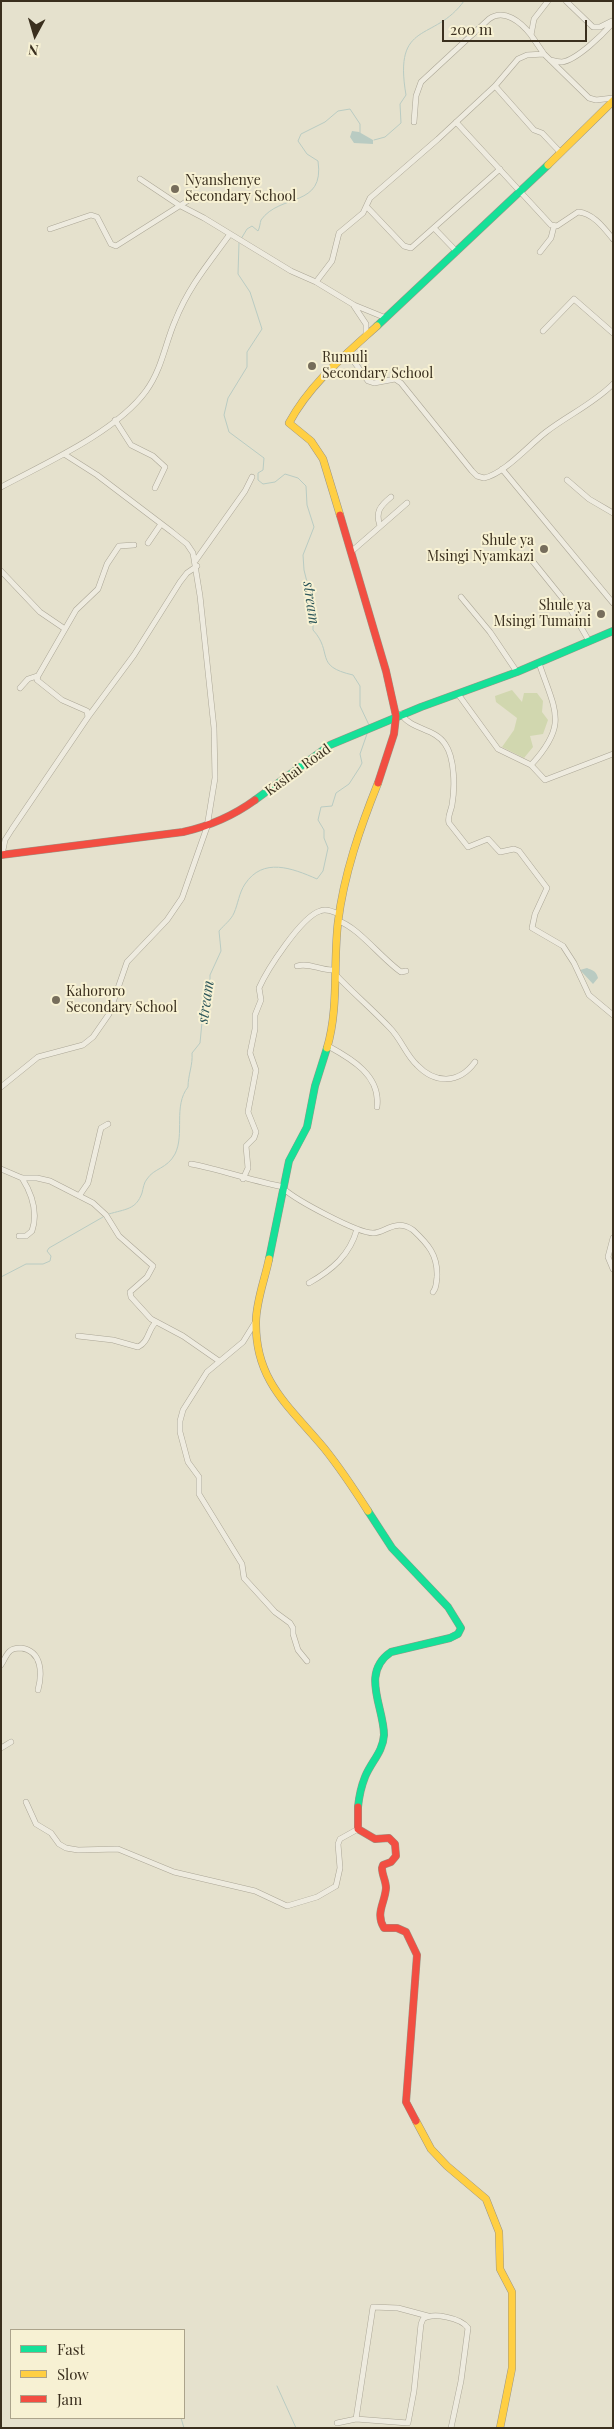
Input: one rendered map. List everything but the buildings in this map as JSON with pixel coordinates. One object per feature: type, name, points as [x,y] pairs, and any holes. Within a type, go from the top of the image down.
[{"type":"street","points":[[531,35],[534,19],[548,1]]},
{"type":"street","points":[[566,1],[593,27],[600,27],[613,22]]},
{"type":"street","points":[[414,122],[416,96],[422,82],[489,19],[498,14],[505,15],[522,25],[544,54],[589,98],[613,100]]},
{"type":"street","points":[[550,60],[561,62],[567,60],[596,40],[613,22]]},
{"type":"street","points":[[316,282],[330,264],[339,233],[356,219],[367,207],[368,202],[374,195],[410,165],[495,86],[518,60],[527,54],[544,54]]},
{"type":"street","points":[[495,86],[534,130],[542,133],[560,152]]},
{"type":"street","points":[[500,2428],[512,2368],[512,2292],[500,2269],[499,2232],[486,2198],[447,2166],[431,2149],[406,2102],[417,1955],[406,1932],[397,1928],[384,1928],[380,1921],[379,1909],[386,1886],[382,1868],[394,1860],[396,1844],[386,1836],[374,1840],[358,1829],[356,1816],[362,1784],[383,1745],[383,1720],[374,1696],[375,1680],[379,1665],[386,1655],[392,1652],[423,1643],[442,1642],[457,1636],[461,1630],[461,1625],[450,1609],[398,1553],[342,1472],[269,1382],[262,1368],[256,1342],[256,1320],[289,1161],[310,1115],[315,1086],[332,1030],[334,972],[339,917],[356,837],[380,777],[399,715],[323,459],[311,441],[289,423],[309,391],[347,352],[364,339],[521,192],[613,100]]},
{"type":"street","points":[[456,122],[554,226]]},
{"type":"street","points":[[367,207],[408,248],[414,247],[500,169]]},
{"type":"street","points":[[140,179],[179,205],[291,271],[316,282],[354,305],[386,318]]},
{"type":"street","points":[[50,229],[91,215],[97,217],[111,244],[116,246],[192,198]]},
{"type":"street","points":[[540,252],[551,238],[554,226],[578,212],[584,212],[599,223],[613,239]]},
{"type":"street","points":[[434,228],[457,252]]},
{"type":"street","points":[[1,487],[64,454],[115,420],[145,392],[160,367],[175,320],[191,288],[230,234]]},
{"type":"street","points":[[543,331],[574,299],[613,333]]},
{"type":"street","points":[[354,305],[366,324],[367,334],[364,339]]},
{"type":"street","points":[[347,352],[368,381],[374,383],[395,379],[401,383],[477,476],[487,478],[502,469],[545,433],[595,401],[613,384]]},
{"type":"street","points":[[115,420],[131,445],[153,456],[165,467],[155,488]]},
{"type":"street","points":[[1,1087],[38,1057],[83,1045],[93,1037],[109,1014],[127,962],[168,920],[182,898],[207,826],[215,778],[215,752],[196,560],[187,544],[97,475],[64,454]]},
{"type":"street","points":[[502,469],[613,603]]},
{"type":"street","points":[[196,560],[245,491],[252,478]]},
{"type":"street","points":[[568,480],[589,499],[613,513]]},
{"type":"street","points":[[380,526],[379,509],[391,497]]},
{"type":"street","points":[[352,552],[408,503]]},
{"type":"street","points":[[148,543],[161,524]]},
{"type":"street","points":[[20,688],[28,679],[37,676],[76,610],[98,589],[106,564],[116,550],[121,545],[134,545]]},
{"type":"street","points":[[530,558],[568,606],[589,641]]},
{"type":"street","points":[[2,855],[5,840],[12,829],[88,717],[134,655],[180,582],[187,573],[197,566]]},
{"type":"street","points":[[1,571],[40,612],[65,629]]},
{"type":"street","points":[[461,597],[490,632],[517,672]]},
{"type":"street","name":"Kashai Road","points":[[2,855],[164,834],[207,826],[242,809],[268,792],[330,745],[399,715],[517,672],[613,631]]},
{"type":"street","points":[[530,765],[550,742],[556,725],[552,700],[539,663]]},
{"type":"street","points":[[37,676],[38,680],[62,700],[87,711],[88,717]]},
{"type":"street","points":[[458,694],[498,748],[530,765],[541,777],[548,781],[613,754]]},
{"type":"street","points":[[399,715],[440,738],[449,752],[453,802],[448,818],[449,823],[468,847],[488,839],[500,852],[514,849],[520,851],[547,888],[535,914],[532,928],[563,946],[574,963],[589,995],[596,1004],[613,1015]]},
{"type":"street","points":[[243,1179],[248,1168],[246,1146],[254,1138],[256,1132],[248,1112],[256,1070],[250,1053],[255,1029],[255,1016],[261,1000],[259,988],[290,938],[313,915],[326,910],[339,917],[392,966],[401,972],[406,971]]},
{"type":"street","points":[[297,966],[305,964],[334,972],[396,1034],[416,1064],[435,1078],[450,1080],[466,1072],[475,1062]]},
{"type":"street","points":[[328,1046],[355,1062],[374,1082],[377,1088],[376,1108]]},
{"type":"street","points":[[79,1196],[88,1183],[101,1128],[108,1124]]},
{"type":"street","points":[[191,1164],[216,1168],[243,1179],[284,1188],[298,1199],[358,1229],[373,1233],[394,1226],[409,1227],[435,1255],[437,1269],[434,1292]]},
{"type":"street","points":[[1,1169],[22,1178],[44,1179],[79,1196],[100,1209],[119,1236],[153,1266],[147,1277],[130,1294],[145,1314],[219,1360]]},
{"type":"street","points":[[19,1236],[26,1236],[32,1231],[35,1215],[32,1201],[22,1178]]},
{"type":"street","points":[[309,1283],[321,1276],[348,1253],[358,1229]]},
{"type":"street","points":[[613,1238],[608,1257],[613,1269]]},
{"type":"street","points":[[256,1320],[243,1342],[219,1360],[207,1372],[181,1415],[180,1432],[186,1456],[200,1477],[199,1494],[242,1564],[244,1578],[275,1612],[290,1623],[298,1650],[307,1661]]},
{"type":"street","points":[[78,1336],[113,1340],[138,1347],[145,1343],[150,1328],[156,1322]]},
{"type":"street","points":[[1,1665],[9,1651],[16,1648],[24,1648],[32,1653],[38,1660],[41,1669],[38,1690]]},
{"type":"street","points":[[1,1748],[11,1742]]},
{"type":"street","points":[[26,1802],[36,1824],[52,1833],[59,1844],[66,1848],[78,1850],[118,1849],[174,1872],[255,1891],[287,1906],[317,1897],[336,1886],[341,1860],[338,1844],[340,1839],[358,1829]]},
{"type":"street","points":[[356,2419],[373,2307],[398,2308],[461,2322],[468,2328],[462,2376],[451,2428]]},
{"type":"street","points":[[337,2423],[356,2419],[401,2424],[409,2421],[421,2324],[428,2316]]},
{"type":"green space","points":[[512,690],[522,702],[524,693],[537,693],[543,701],[542,712],[548,720],[543,734],[530,736],[533,747],[524,758],[502,747],[514,730],[517,718],[496,702],[495,696]]},
{"type":"shaded area","points":[[352,131],[359,132],[373,140],[373,144],[354,143],[350,137]]},
{"type":"shaded area","points":[[587,968],[597,975],[598,978],[593,984],[580,970]]},
{"type":"waterway","points":[[374,140],[385,137],[401,123],[400,104],[406,95],[405,54],[411,43],[419,35],[452,14],[464,1]]},
{"type":"waterway","name":"stream","points":[[241,239],[247,229],[252,226],[258,231],[261,220],[269,212],[308,193],[315,186],[318,176],[318,161],[307,154],[298,141],[301,134],[325,122],[338,111],[350,109],[360,124],[360,133]]},
{"type":"waterway","name":"stream","points":[[239,243],[238,274],[250,292],[262,329],[247,352],[247,367],[228,398],[224,415],[229,432],[264,458],[263,470],[258,473],[258,480],[263,484],[275,482],[285,474],[298,478],[306,486],[307,505],[314,527],[303,555],[304,570],[313,606],[313,630],[319,638],[328,663],[341,671],[353,675],[360,686],[360,706],[369,725]]},
{"type":"waterway","name":"stream","points":[[109,1214],[129,1208],[137,1203],[146,1180],[150,1175],[168,1163],[175,1154],[179,1138],[181,1103],[188,1087],[192,1053],[200,1043],[202,1022],[208,1004],[210,975],[221,951],[219,931],[233,916],[245,884],[260,870],[278,867],[298,871],[317,879],[323,871],[328,848],[324,838],[324,830],[318,820],[321,807],[332,806],[336,793],[349,784],[360,767],[362,763],[360,754],[368,731]]},
{"type":"waterway","name":"stream","points":[[1,1277],[26,1264],[43,1264],[50,1261],[51,1256],[47,1251],[49,1248],[103,1217]]},
{"type":"waterway","points":[[277,2386],[296,2428]]},
{"type":"waterway","points":[[181,2419],[184,2428]]},
{"type":"traffic: fast","points":[[377,326],[548,165]]},
{"type":"traffic: fast","points":[[255,800],[330,745],[421,707],[517,672],[613,631]]},
{"type":"traffic: fast","points":[[269,1259],[289,1161],[307,1127],[315,1086],[327,1048]]},
{"type":"traffic: fast","points":[[358,1807],[365,1777],[379,1752],[384,1735],[375,1680],[382,1660],[391,1652],[450,1638],[458,1634],[461,1628],[448,1607],[392,1548],[368,1511]]},
{"type":"traffic: slow","points":[[548,165],[613,101]]},
{"type":"traffic: slow","points":[[340,515],[323,459],[311,441],[289,423],[317,383],[377,326]]},
{"type":"traffic: slow","points":[[327,1048],[333,1017],[338,922],[344,886],[365,817],[378,783]]},
{"type":"traffic: slow","points":[[269,1259],[256,1314],[257,1343],[261,1361],[276,1391],[324,1448],[368,1511]]},
{"type":"traffic: slow","points":[[416,2121],[431,2149],[447,2166],[486,2199],[499,2232],[500,2269],[512,2292],[512,2368],[500,2428]]},
{"type":"traffic: jam","points":[[340,515],[386,671],[396,716],[394,734],[378,783]]},
{"type":"traffic: jam","points":[[1,855],[183,832],[221,820],[255,800]]},
{"type":"traffic: jam","points":[[358,1807],[358,1829],[375,1839],[389,1838],[395,1844],[396,1856],[391,1862],[383,1865],[382,1868],[386,1888],[380,1913],[381,1923],[384,1928],[397,1928],[406,1932],[417,1955],[406,2102],[416,2121]]},
{"type":"place","name":"Nyanshenye Secondary School","points":[[175,189]]},
{"type":"place","name":"Rumuli Secondary School","points":[[312,366]]},
{"type":"place","name":"Shule ya Msingi Nyamkazi","points":[[544,549]]},
{"type":"place","name":"Shule ya Msingi Tumaini","points":[[601,614]]},
{"type":"place","name":"Kahororo Secondary School","points":[[56,1000]]}]
